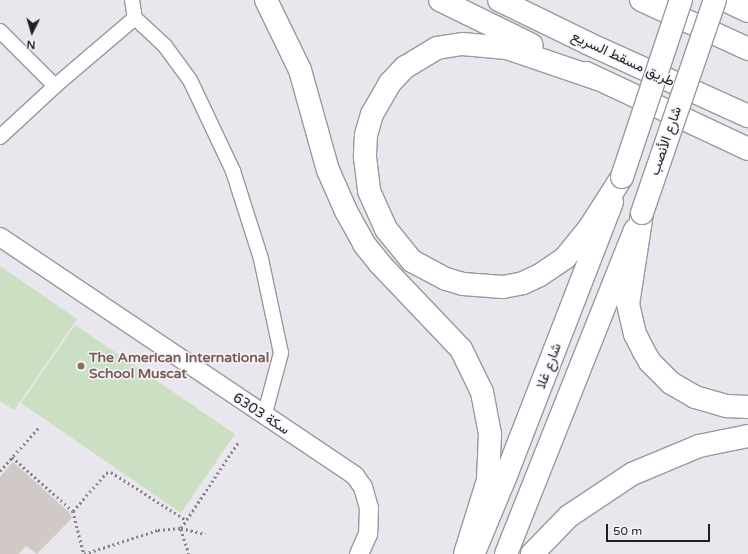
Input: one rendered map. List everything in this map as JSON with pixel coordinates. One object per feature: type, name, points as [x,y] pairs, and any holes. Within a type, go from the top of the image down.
[{"type":"main road","points":[[266,0],[300,70],[328,170],[346,211],[364,244],[380,264],[460,349],[482,392],[490,434],[488,480],[465,554]]},
{"type":"main road","points":[[440,0],[598,79],[746,148]]},
{"type":"main road","name":"طريق مسقط السريع","points":[[499,0],[587,43],[748,116]]},
{"type":"main road","points":[[641,0],[748,49]]},
{"type":"main road","points":[[598,79],[507,48],[462,44],[437,48],[405,67],[382,96],[372,114],[366,135],[367,184],[376,211],[386,229],[412,261],[446,279],[463,284],[503,287],[540,275],[565,258],[590,227],[622,177],[681,0]]},
{"type":"main road","name":"شارع الأنصب","points":[[642,213],[715,0]]},
{"type":"main road","points":[[725,0],[748,11]]},
{"type":"main road","name":"شارع غلا","points":[[473,554],[505,478],[622,177]]},
{"type":"main road","points":[[642,213],[628,304],[635,334],[643,350],[650,362],[671,383],[694,397],[727,406],[748,407]]},
{"type":"main road","name":"شارع غلا","points":[[506,554],[642,213]]},
{"type":"main road","points":[[532,554],[569,516],[632,474],[699,446],[748,436]]},
{"type":"street","points":[[132,0],[135,18],[164,46],[190,80],[235,178],[261,259],[281,353],[264,417]]},
{"type":"street","points":[[0,137],[55,86],[135,18]]},
{"type":"street","points":[[0,31],[55,86]]},
{"type":"street","name":"سكة 6303","points":[[0,237],[264,417],[341,465],[363,487],[369,508],[369,524],[365,544],[359,554]]},
{"type":"path","points":[[0,471],[39,427]]},
{"type":"path","points":[[189,554],[181,528],[239,441]]},
{"type":"path","points":[[12,457],[73,511],[84,554],[158,530],[181,528],[205,534]]},
{"type":"path","points":[[73,511],[106,473],[111,472],[186,520]]},
{"type":"green space","points":[[0,266],[77,319],[14,410],[0,401]]},
{"type":"green space","points":[[75,325],[235,434],[181,513],[21,403]]},
{"type":"building","points":[[13,462],[69,512],[72,518],[37,554],[26,546],[19,554],[0,554],[0,477]]},
{"type":"place","name":"The American International School Muscat","points":[[81,366]]}]
